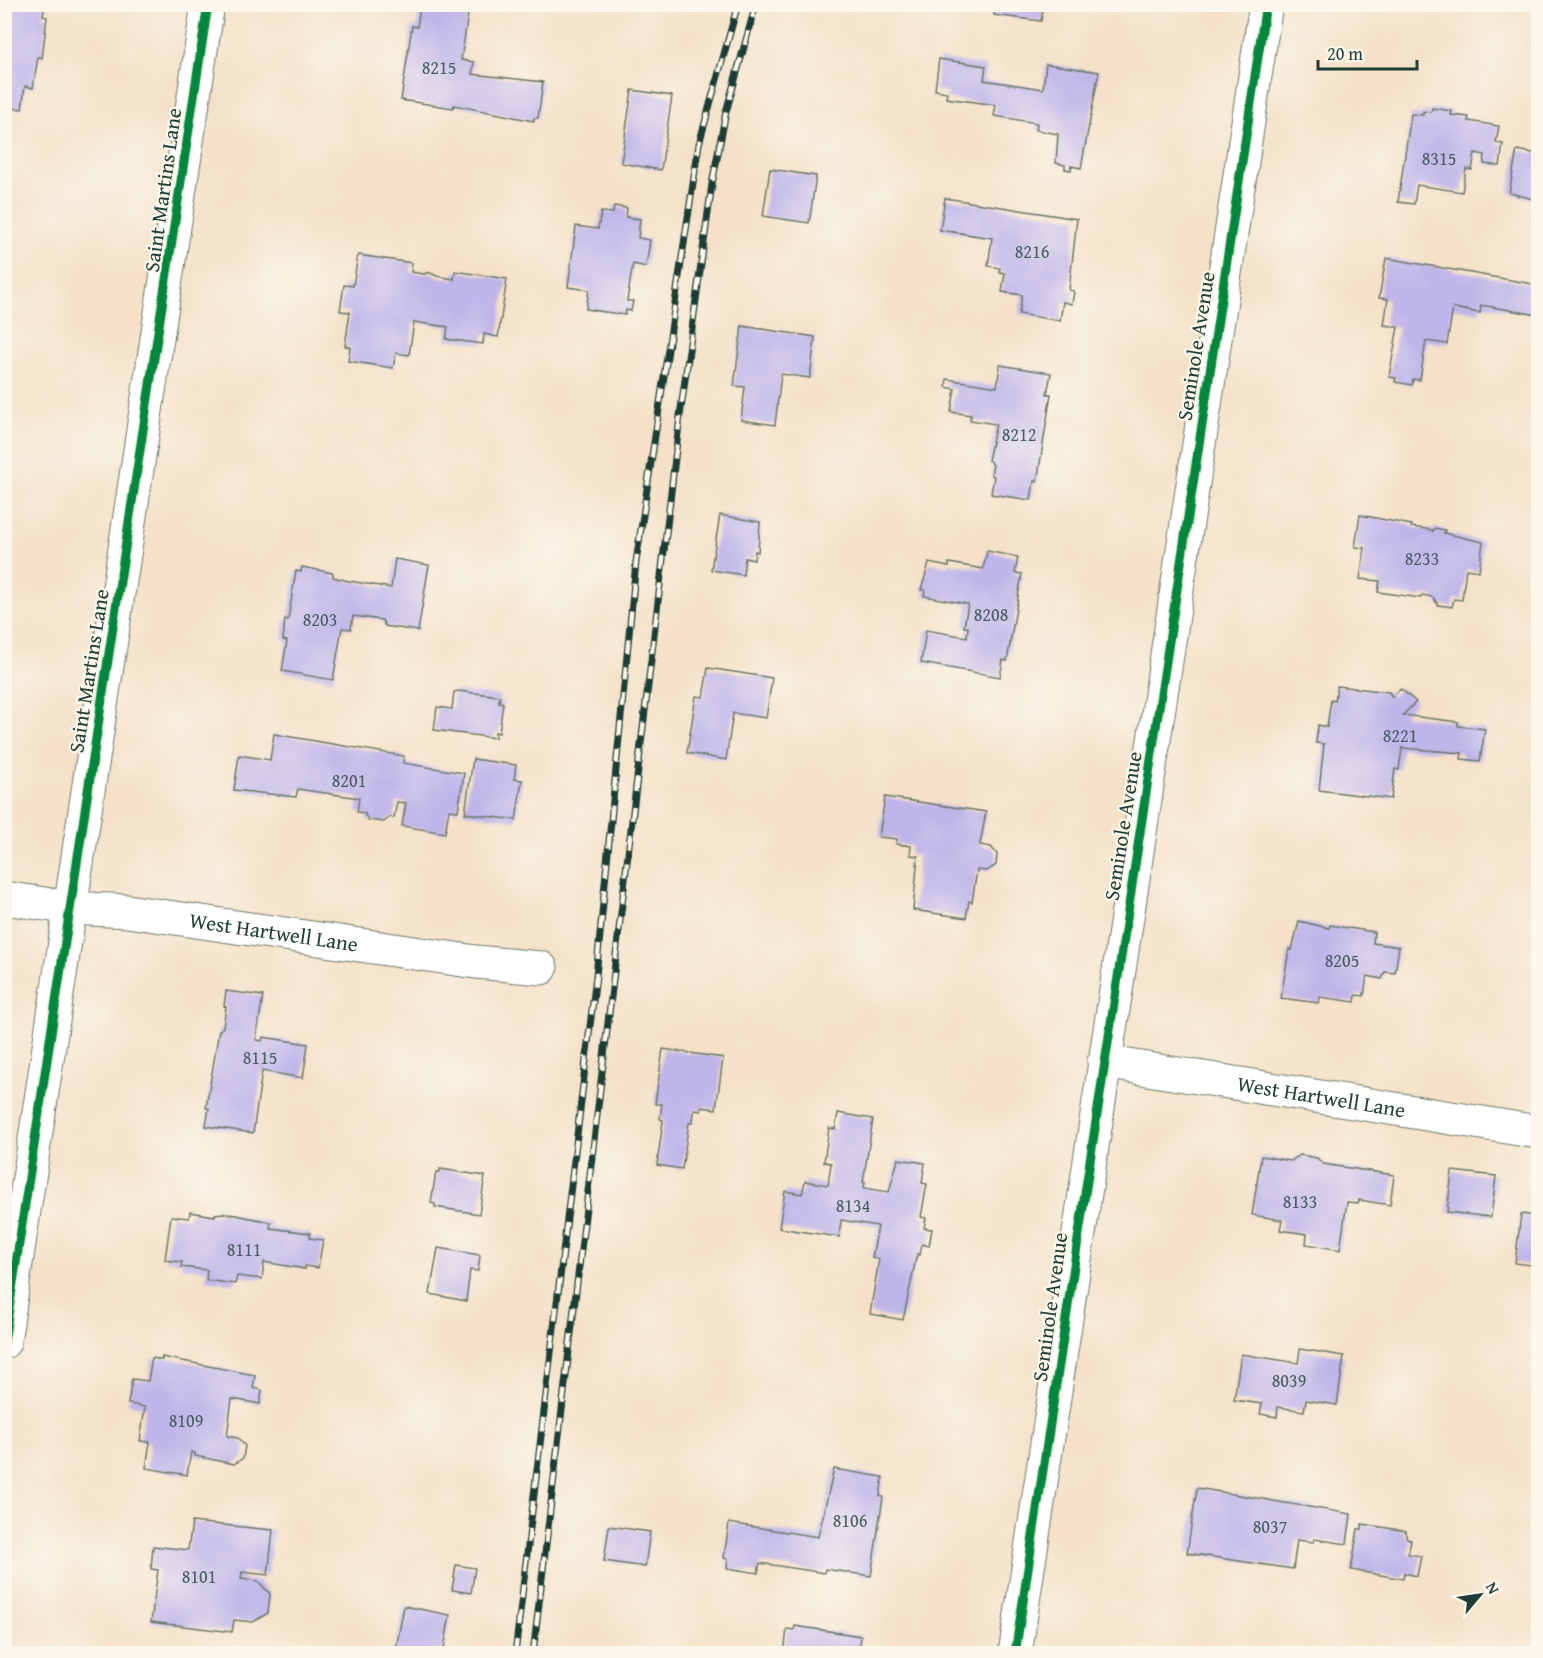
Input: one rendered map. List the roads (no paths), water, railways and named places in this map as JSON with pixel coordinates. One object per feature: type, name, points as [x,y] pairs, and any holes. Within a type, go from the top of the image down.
[{"type":"street","name":"Saint Martins Lane","points":[[4,1342],[72,908],[208,4]]},
{"type":"street","name":"Seminole Avenue","points":[[1015,1653],[1266,4]]},
{"type":"street","name":"West Hartwell Lane","points":[[4,898],[72,908],[120,910],[476,962],[541,968]]},
{"type":"street","name":"West Hartwell Lane","points":[[1104,1062],[1539,1132]]},
{"type":"railway","points":[[515,1654],[596,976],[636,562],[699,144],[738,4]]},
{"type":"railway","points":[[533,1654],[680,416],[712,184],[726,112],[756,4]]}]
